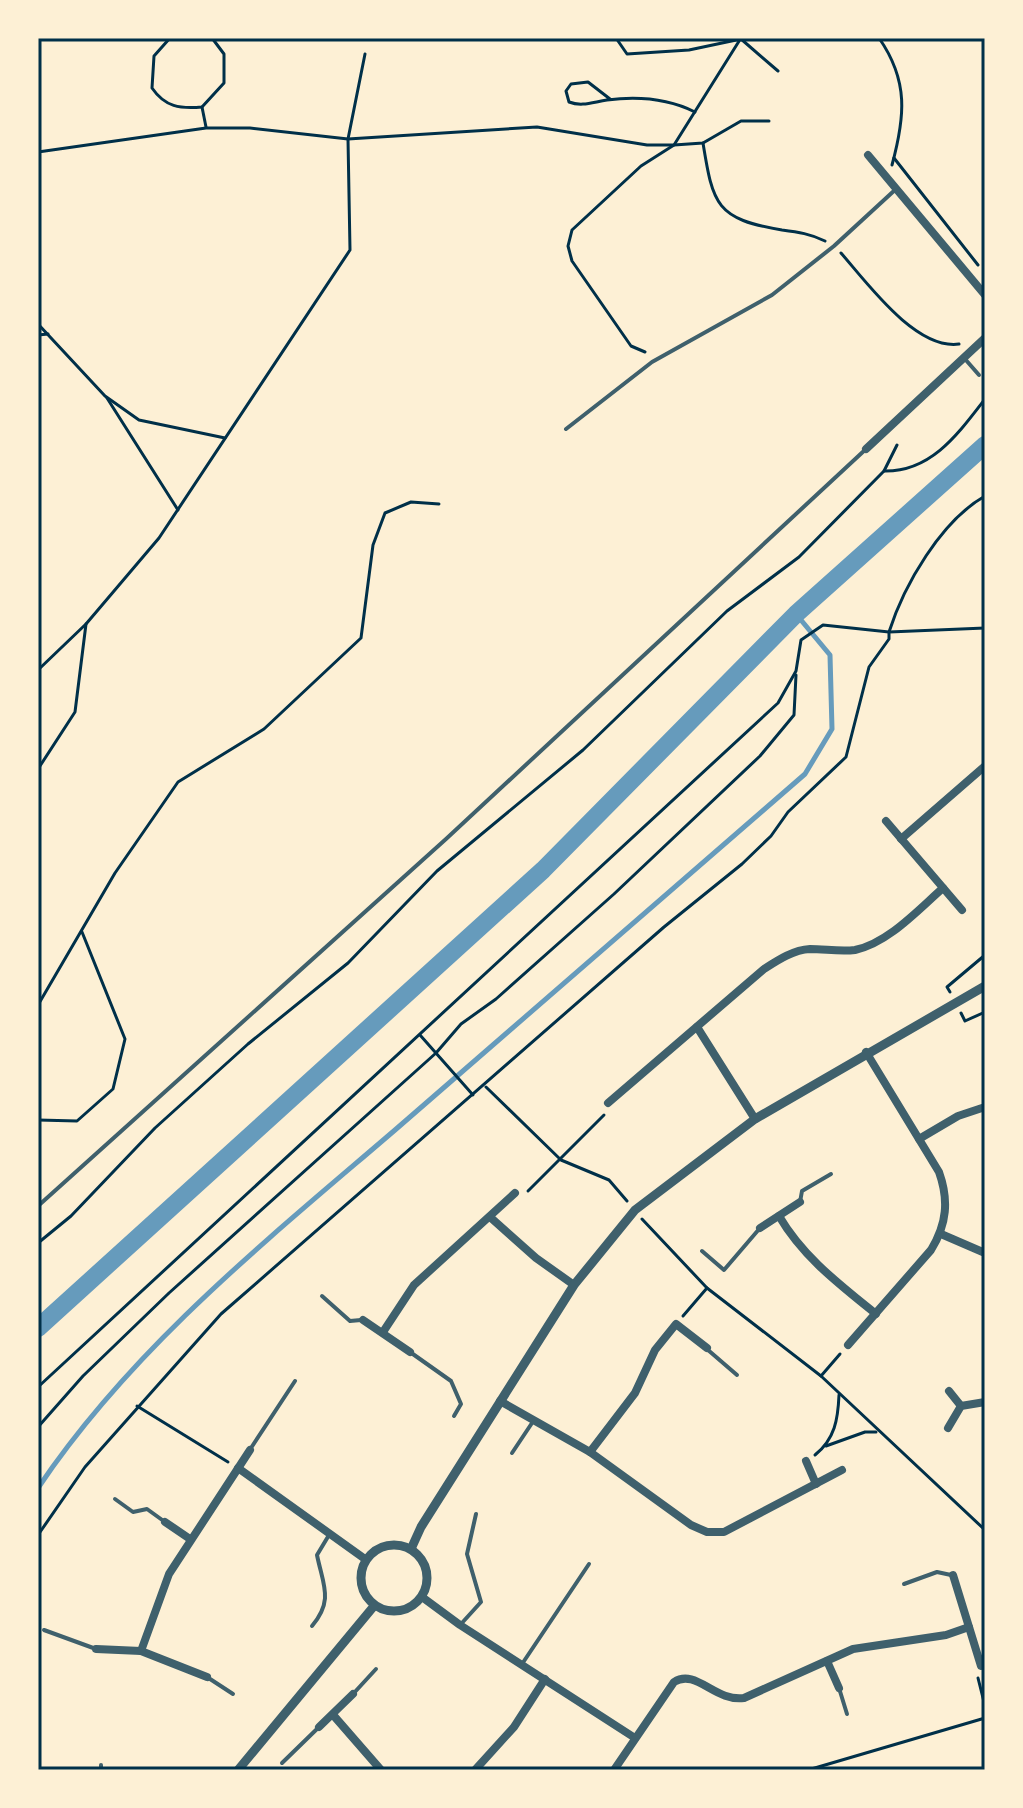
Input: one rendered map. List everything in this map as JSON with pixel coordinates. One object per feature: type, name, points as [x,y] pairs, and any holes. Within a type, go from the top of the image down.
[{"type":"street","points":[[868,155],[985,295]]},
{"type":"street","points":[[866,449],[985,338]]},
{"type":"street","points":[[901,839],[985,766]]},
{"type":"street","points":[[886,821],[962,910]]},
{"type":"street","points":[[608,1103],[764,969],[787,955],[807,949],[856,950],[874,943],[911,918],[943,888]]},
{"type":"street","points":[[411,1549],[421,1527],[574,1285],[635,1210],[755,1119],[866,1052],[985,986]]},
{"type":"street","points":[[697,1027],[755,1119]]},
{"type":"street","points":[[848,1345],[941,1234],[946,1210],[945,1189],[919,1139],[866,1052]]},
{"type":"street","points":[[919,1139],[958,1116],[985,1107]]},
{"type":"street","points":[[383,1332],[414,1285],[515,1193]]},
{"type":"street","points":[[760,1228],[800,1202]]},
{"type":"street","points":[[779,1216],[801,1249],[876,1314]]},
{"type":"street","points":[[490,1217],[536,1258],[574,1285]]},
{"type":"street","points":[[941,1234],[985,1253]]},
{"type":"street","points":[[363,1320],[410,1352]]},
{"type":"street","points":[[590,1452],[635,1393],[655,1350],[676,1324],[707,1348]]},
{"type":"street","points":[[949,1391],[961,1406]]},
{"type":"street","points":[[500,1401],[590,1452],[691,1525],[707,1532],[724,1532],[739,1526],[759,1511],[842,1470]]},
{"type":"street","points":[[948,1428],[961,1406],[985,1402]]},
{"type":"street","points":[[141,1651],[169,1574],[250,1450]]},
{"type":"street","points":[[806,1461],[816,1484]]},
{"type":"street","points":[[238,1468],[365,1559]]},
{"type":"street","points":[[165,1522],[190,1539]]},
{"type":"street","points":[[395,1544],[411,1549],[423,1561],[428,1578],[422,1597],[407,1609],[387,1611],[374,1606],[363,1592],[360,1573],[365,1559],[377,1548],[395,1544]]},
{"type":"street","points":[[953,1575],[981,1666]]},
{"type":"street","points":[[422,1597],[635,1738]]},
{"type":"street","points":[[238,1770],[374,1606]]},
{"type":"street","points":[[614,1770],[674,1682],[682,1678],[692,1678],[730,1700],[744,1698],[853,1649],[946,1635],[969,1627]]},
{"type":"street","points":[[96,1649],[141,1651],[207,1677]]},
{"type":"street","points":[[827,1661],[839,1688]]},
{"type":"street","points":[[475,1770],[514,1727],[545,1679]]},
{"type":"street","points":[[319,1727],[334,1716],[353,1694]]},
{"type":"street","points":[[334,1716],[381,1770]]},
{"type":"lane","points":[[566,429],[652,362],[772,295],[834,246],[896,189]]},
{"type":"lane","points":[[964,358],[979,375]]},
{"type":"lane","points":[[38,1206],[446,839],[866,449]]},
{"type":"lane","points":[[800,1202],[802,1191],[831,1174]]},
{"type":"lane","points":[[702,1251],[724,1270],[760,1228]]},
{"type":"lane","points":[[322,1296],[350,1321],[363,1320]]},
{"type":"lane","points":[[707,1348],[737,1375]]},
{"type":"lane","points":[[410,1352],[451,1381],[461,1404],[454,1416]]},
{"type":"lane","points":[[250,1450],[295,1381]]},
{"type":"lane","points":[[512,1453],[534,1420]]},
{"type":"lane","points":[[115,1499],[133,1512],[147,1509],[165,1522]]},
{"type":"lane","points":[[460,1625],[481,1602],[467,1554],[476,1514]]},
{"type":"lane","points":[[312,1626],[326,1603],[328,1590],[317,1555],[329,1535]]},
{"type":"lane","points":[[522,1664],[589,1564]]},
{"type":"lane","points":[[904,1584],[937,1572],[953,1575]]},
{"type":"lane","points":[[44,1630],[96,1649]]},
{"type":"lane","points":[[353,1694],[376,1669]]},
{"type":"lane","points":[[207,1677],[233,1694]]},
{"type":"lane","points":[[839,1688],[847,1714]]},
{"type":"lane","points":[[282,1763],[319,1727]]},
{"type":"path","points":[[170,38],[154,56],[152,88],[166,103],[175,107],[202,107],[219,91],[226,73],[224,54],[212,38]]},
{"type":"path","points":[[616,38],[627,54],[689,50],[741,39]]},
{"type":"path","points":[[879,38],[890,53],[900,82],[904,117],[888,180]]},
{"type":"path","points":[[741,39],[778,71]]},
{"type":"path","points":[[652,362],[643,350],[631,346],[572,261],[568,246],[572,230],[641,166],[674,145],[741,39]]},
{"type":"path","points":[[38,670],[86,624],[159,538],[350,250],[348,139],[365,54]]},
{"type":"path","points":[[610,99],[588,82],[571,84],[566,91],[569,102],[579,106],[610,99],[671,100],[695,112]]},
{"type":"path","points":[[202,107],[206,128]]},
{"type":"path","points":[[38,152],[206,128],[250,128],[348,139],[537,127],[647,145],[674,145],[703,143],[741,121],[769,121]]},
{"type":"path","points":[[894,158],[985,273]]},
{"type":"path","points":[[38,324],[105,396],[178,510]]},
{"type":"path","points":[[38,335],[48,334]]},
{"type":"path","points":[[105,396],[139,420],[226,438]]},
{"type":"path","points":[[884,471],[906,471],[925,464],[963,428],[985,399]]},
{"type":"path","points":[[38,1243],[71,1216],[155,1128],[236,1055],[348,963],[437,871],[583,750],[727,611],[799,557],[884,471],[897,445]]},
{"type":"path","points":[[38,1535],[85,1467],[221,1314],[474,1097],[653,937],[742,864],[771,836],[788,812],[846,757],[869,667],[889,632],[913,574],[971,503],[985,496]]},
{"type":"path","points":[[38,1005],[115,873],[178,782],[264,729],[361,638],[373,545],[385,513],[411,502],[439,504]]},
{"type":"path","points":[[38,769],[75,712],[86,624]]},
{"type":"path","points":[[38,1427],[83,1376],[142,1319],[436,1053],[461,1024],[496,999],[760,756],[794,715],[801,640],[823,625],[889,632],[985,628]]},
{"type":"path","points":[[38,1387],[778,703],[796,671]]},
{"type":"path","points":[[38,1120],[77,1121],[113,1089],[125,1039],[82,932]]},
{"type":"path","points":[[947,987],[985,955]]},
{"type":"path","points":[[965,1021],[985,1012]]},
{"type":"path","points":[[420,1035],[474,1097]]},
{"type":"path","points":[[486,1086],[561,1160],[609,1180],[707,1288],[821,1376],[985,1530]]},
{"type":"path","points":[[515,1193],[525,1195],[603,1119],[608,1103]]},
{"type":"path","points":[[676,1324],[707,1288]]},
{"type":"path","points":[[821,1376],[848,1345]]},
{"type":"path","points":[[826,1446],[838,1421],[839,1395]]},
{"type":"path","points":[[137,1406],[238,1468]]},
{"type":"path","points":[[806,1461],[826,1446],[865,1432],[879,1432]]},
{"type":"path","points":[[977,1682],[985,1706]]},
{"type":"path","points":[[808,1770],[985,1718]]},
{"type":"waterway","points":[[38,1328],[543,870],[796,614],[985,445]]},
{"type":"waterway","points":[[38,1488],[116,1388],[204,1297],[805,774],[832,729],[830,655],[796,614]]}]
